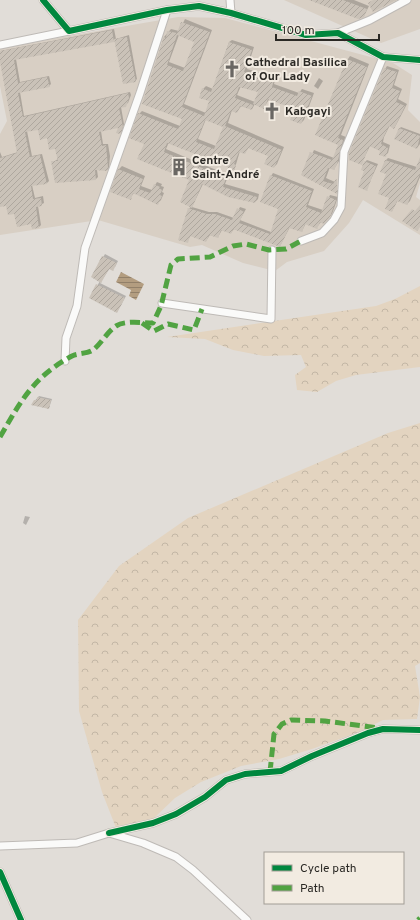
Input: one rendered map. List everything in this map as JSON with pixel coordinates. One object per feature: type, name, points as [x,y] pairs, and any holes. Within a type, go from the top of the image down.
[{"type":"street","points":[[43,0],[69,31]]},
{"type":"street","points":[[230,0],[231,13]]},
{"type":"street","points":[[0,45],[167,10],[199,6],[231,13],[306,35],[338,33],[370,20],[408,0]]},
{"type":"street","points":[[66,361],[66,338],[77,306],[85,248],[140,94],[167,10]]},
{"type":"street","points":[[338,33],[382,57],[420,60]]},
{"type":"street","points":[[302,241],[322,232],[334,220],[341,207],[344,152],[382,57]]},
{"type":"street","points":[[162,303],[270,319],[272,250]]},
{"type":"street","points":[[0,846],[77,843],[109,833],[153,823],[176,814],[205,797],[226,780],[245,774],[281,771],[312,756],[368,733],[384,729],[420,730]]},
{"type":"street","points":[[109,833],[143,843],[176,857],[193,870],[247,920]]},
{"type":"street","points":[[0,872],[20,920]]},
{"type":"shaded area","points":[[284,0],[420,0],[420,29],[381,43]]},
{"type":"shaded area","points":[[178,17],[225,18],[393,63],[412,75],[408,110],[420,122],[420,183],[416,197],[420,200],[420,235],[363,200],[349,223],[324,251],[287,262],[275,271],[243,263],[202,245],[190,247],[98,220],[0,235],[0,134],[7,121],[0,86],[0,48]]},
{"type":"shaded area","points":[[121,272],[144,284],[136,300],[129,296],[131,290],[116,282]]},
{"type":"green space","points":[[420,286],[420,367],[356,375],[336,381],[317,392],[297,390],[295,375],[306,367],[301,355],[264,356],[233,350],[205,339],[167,337],[376,306],[395,299]]},
{"type":"green space","points":[[420,423],[420,663],[415,666],[420,697],[417,719],[383,720],[359,732],[312,749],[279,759],[241,766],[201,782],[175,798],[151,821],[118,833],[102,792],[79,711],[78,620],[119,566],[188,518],[388,433]]},
{"type":"building","points":[[309,0],[343,0],[367,9],[364,17],[358,19]]},
{"type":"building","points":[[373,0],[396,0],[373,12],[368,3]]},
{"type":"building","points":[[181,22],[210,32],[182,107],[204,116],[209,101],[199,98],[202,88],[211,92],[229,42],[252,50],[244,72],[274,80],[272,87],[297,96],[299,91],[312,96],[301,124],[290,120],[294,109],[268,99],[264,109],[253,104],[258,92],[239,87],[235,98],[253,105],[252,110],[240,106],[237,113],[231,111],[225,126],[282,150],[274,168],[264,164],[268,156],[248,148],[245,154],[239,152],[234,164],[236,165],[232,176],[225,173],[228,167],[167,143],[164,152],[226,178],[223,187],[257,197],[255,203],[228,197],[202,184],[192,208],[180,202],[189,180],[137,159],[144,144],[129,138],[138,113],[178,129],[182,119],[142,104],[164,37],[166,38],[167,31],[177,33]],"holes":[[[177,35],[194,42],[183,71],[167,65]],[[205,120],[223,127],[214,149],[196,142]]]},
{"type":"building","points":[[112,30],[114,42],[14,60],[18,83],[47,77],[50,87],[18,93],[23,117],[128,93],[129,98],[126,107],[119,108],[123,127],[120,134],[116,133],[118,128],[99,132],[102,146],[106,145],[108,167],[107,171],[95,170],[96,180],[55,183],[51,161],[58,161],[55,149],[49,150],[47,138],[40,140],[38,130],[25,132],[30,157],[40,155],[47,184],[31,186],[33,199],[41,198],[42,206],[36,207],[39,228],[32,229],[31,224],[17,227],[14,214],[8,215],[6,206],[0,207],[0,158],[17,153],[0,62],[0,51]]},
{"type":"building","points":[[127,37],[136,82],[123,84],[114,39]]},
{"type":"building","points":[[347,59],[367,67],[338,138],[343,140],[337,164],[334,170],[328,168],[323,181],[333,184],[336,179],[337,194],[301,175],[310,152],[332,160],[338,145],[315,135]]},
{"type":"building","points":[[384,68],[397,72],[392,88],[400,91],[396,102],[405,106],[394,129],[389,126],[382,140],[381,144],[388,148],[386,157],[379,155],[380,151],[369,146],[362,165],[349,160],[349,153]]},
{"type":"building","points":[[399,128],[420,136],[417,149],[394,139]]},
{"type":"building","points":[[420,157],[420,174],[407,205],[397,201],[392,212],[385,209],[389,198],[378,194],[386,174],[380,172],[385,160],[415,170]]},
{"type":"building","points":[[364,161],[376,166],[367,191],[358,187],[364,171],[361,170]]},
{"type":"building","points":[[118,169],[143,179],[139,189],[150,193],[154,184],[160,187],[159,188],[162,190],[160,195],[162,196],[158,205],[133,193],[131,200],[110,192]]},
{"type":"building","points":[[270,175],[312,191],[306,207],[321,213],[327,196],[336,200],[330,217],[324,224],[320,222],[317,229],[305,224],[302,232],[289,228],[280,247],[233,229],[231,234],[221,230],[218,238],[209,235],[206,242],[190,236],[188,243],[178,240],[188,208],[207,214],[215,214],[232,220],[237,208],[244,212],[239,223],[270,234],[278,209],[260,202]]},
{"type":"building","points":[[420,205],[420,227],[417,231],[402,221],[412,209],[415,211]]},
{"type":"building","points":[[102,256],[117,263],[113,271],[109,269],[101,283],[91,277]]},
{"type":"building","points":[[96,284],[125,298],[117,313],[89,298]]},
{"type":"building","points":[[37,397],[51,400],[49,409],[31,405],[34,400],[37,400]]},
{"type":"marked path","points":[[0,437],[29,391],[47,372],[72,356],[93,350],[110,331],[120,324],[129,322],[153,323],[161,306],[171,265],[178,259],[210,257],[233,246],[246,244],[269,250],[286,249],[301,241]]},
{"type":"marked path","points":[[142,323],[154,331],[168,324],[194,330],[202,309]]},
{"type":"marked path","points":[[270,772],[274,734],[282,724],[291,720],[325,721],[378,728]]},
{"type":"cycle path","points":[[43,0],[69,31],[167,10],[199,6],[231,13],[306,35],[338,33],[383,57],[420,60]]},
{"type":"cycle path","points":[[109,833],[153,823],[176,814],[205,797],[226,780],[245,774],[281,771],[312,756],[368,733],[383,729],[420,730]]},
{"type":"cycle path","points":[[0,872],[21,920]]},
{"type":"place","name":"Cathedral Basilica of Our Lady","points":[[232,69]]},
{"type":"place","name":"Kabgayi","points":[[272,111]]},
{"type":"place","name":"Centre Saint-André","points":[[179,167]]}]
